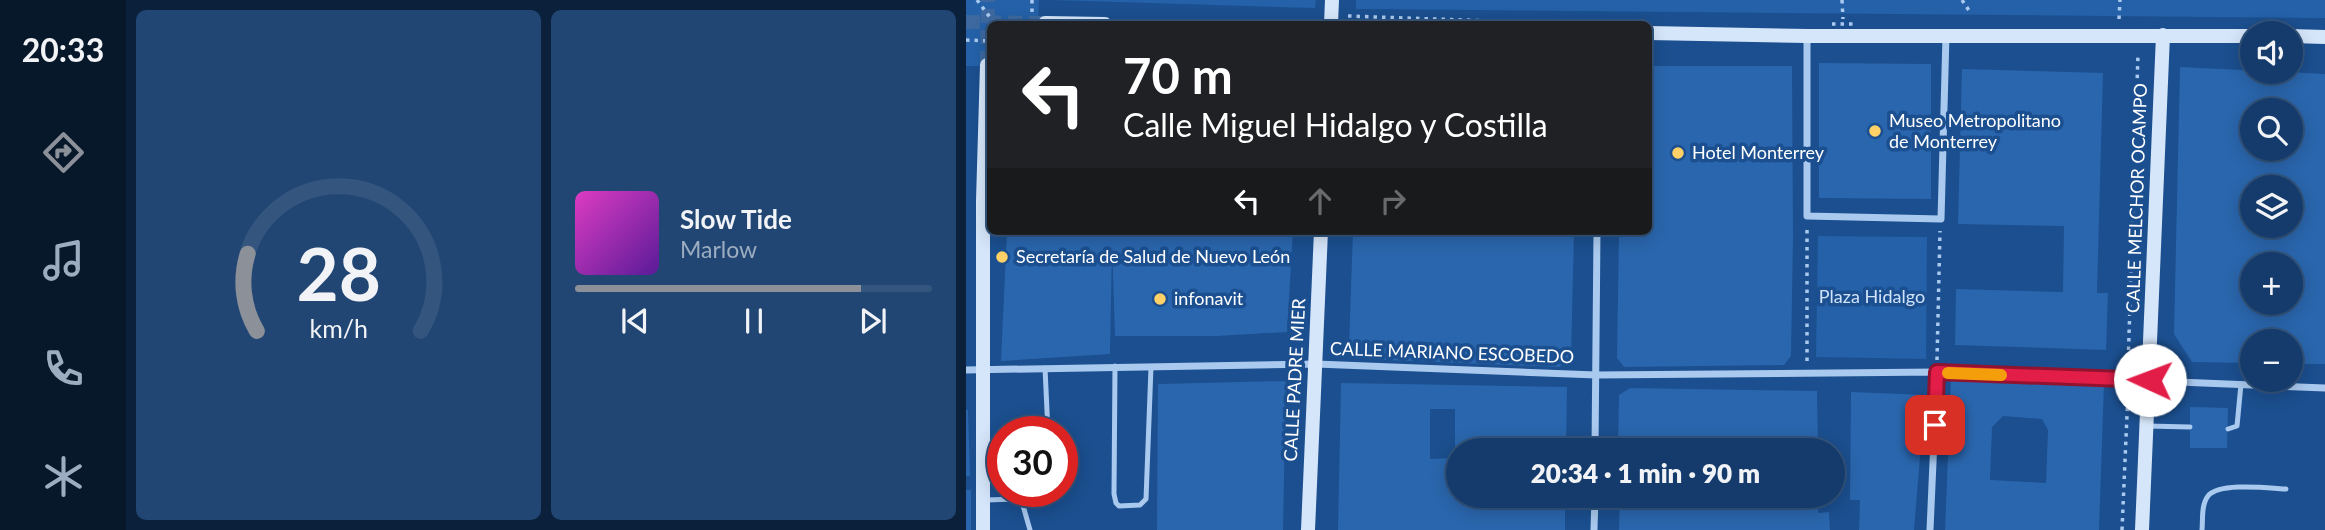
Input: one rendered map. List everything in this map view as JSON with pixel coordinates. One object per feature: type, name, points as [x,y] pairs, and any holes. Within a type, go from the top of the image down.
[{"type":"street","points":[[1332,21],[1339,4]]},
{"type":"street","points":[[1652,28],[1807,36],[2240,36]]},
{"type":"street","points":[[1807,36],[1807,216],[1941,219],[1946,35]]},
{"type":"street","name":"CALLE MELCHOR OCAMPO","points":[[2142,530],[2163,35]]},
{"type":"street","points":[[2303,36],[2325,37]]},
{"type":"street","points":[[983,530],[986,65]]},
{"type":"street","name":"CALLE PADRE MIER","points":[[1308,530],[1321,235]]},
{"type":"street","points":[[1595,438],[1597,235]]},
{"type":"street","name":"CALLE MARIANO ESCOBEDO","points":[[966,370],[1315,363],[1596,375],[1937,372],[2150,380]]},
{"type":"street","points":[[1930,530],[1937,372]]},
{"type":"street","points":[[2150,380],[2240,384]]},
{"type":"street","points":[[2303,387],[2325,388]]},
{"type":"street","points":[[1594,530],[1595,508]]},
{"type":"lane","points":[[1115,366],[1114,494],[1119,506],[1140,505],[1146,499],[1152,367]]},
{"type":"lane","points":[[1045,369],[1047,416]]},
{"type":"lane","points":[[2228,429],[2237,426],[2240,392]]},
{"type":"lane","points":[[2147,426],[2190,427]]},
{"type":"lane","points":[[2202,530],[2204,502],[2217,489],[2286,489]]},
{"type":"lane","points":[[983,500],[1017,499],[1022,502],[1030,530]]},
{"type":"path","points":[[976,0],[993,21]]},
{"type":"path","points":[[1962,0],[1970,12]]},
{"type":"path","points":[[1339,4],[1344,16],[1488,21]]},
{"type":"path","points":[[1825,24],[1853,24]]},
{"type":"path","points":[[966,40],[987,41]]},
{"type":"path","points":[[2122,530],[2138,54]]},
{"type":"path","points":[[1807,216],[1807,373]]},
{"type":"path","points":[[1937,372],[1941,219]]},
{"type":"green space","points":[[966,0],[1039,0],[1038,21],[987,21],[987,66],[966,66]]},
{"type":"green space","points":[[1050,0],[1316,0],[1315,8]]},
{"type":"green space","points":[[1356,0],[2325,0],[2325,18],[1356,9]]},
{"type":"green space","name":"Plaza Hidalgo","points":[[1818,236],[1927,237],[1926,359],[1816,357]]},
{"type":"building","name":"Museo Metropolitano de Monterrey","points":[[1819,63],[1931,64],[1931,199],[1819,198]]},
{"type":"building","points":[[1652,66],[1792,66],[1791,356],[1784,365],[1624,367],[1617,358],[1619,235],[1652,235]]},
{"type":"building","points":[[2180,67],[2240,70],[2240,84],[2303,84],[2303,73],[2325,74],[2325,364],[2303,364],[2303,329],[2240,329],[2240,363],[2192,362],[2174,334]]},
{"type":"building","points":[[1962,69],[2103,73],[2097,293],[2108,293],[2106,350],[1955,345],[1956,289],[2063,292],[2064,226],[1958,224]]},
{"type":"building","points":[[1007,235],[1293,235],[1287,332],[1217,336],[1115,336],[1112,243],[1110,354],[1001,361]]},
{"type":"building","points":[[1353,235],[1574,235],[1571,359],[1559,367],[1362,359],[1349,346]]},
{"type":"building","points":[[1951,378],[2104,384],[2099,530],[1945,530]],"holes":[[[2003,416],[2042,419],[2048,430],[2046,483],[1990,480],[1992,427]]]},
{"type":"building","points":[[1286,381],[1283,530],[1157,530],[1158,384]]},
{"type":"building","points":[[1341,383],[1567,387],[1566,438],[1455,438],[1455,409],[1430,409],[1430,459],[1446,458],[1446,508],[1565,508],[1565,530],[1338,530]]},
{"type":"building","points":[[1630,388],[1817,391],[1818,438],[1618,438],[1619,395]]},
{"type":"building","points":[[1851,392],[1925,395],[1914,530],[1859,530],[1860,500],[1850,500]]},
{"type":"building","points":[[2190,407],[2228,408],[2227,448],[2190,448]]},
{"type":"building","points":[[968,410],[970,476],[966,476]]},
{"type":"building","points":[[966,490],[971,490],[971,530],[966,530]]},
{"type":"building","points":[[1620,508],[1818,508],[1818,513],[1829,512],[1830,530],[1619,530]]},
{"type":"tunnel","points":[[988,0],[988,21]]},
{"type":"tunnel","points":[[966,22],[987,22]]},
{"type":"slow traffic","points":[[1948,373],[2001,375]]},
{"type":"place","name":"Museo Metropolitano de Monterrey","points":[[1875,131]]},
{"type":"place","name":"Hotel Monterrey","points":[[1678,153]]},
{"type":"place","name":"Secretaría de Salud de Nuevo León","points":[[1002,257]]},
{"type":"place","name":"infonavit","points":[[1160,299]]},
{"type":"route","points":[[1935,425],[1937,372],[2150,380]]}]
